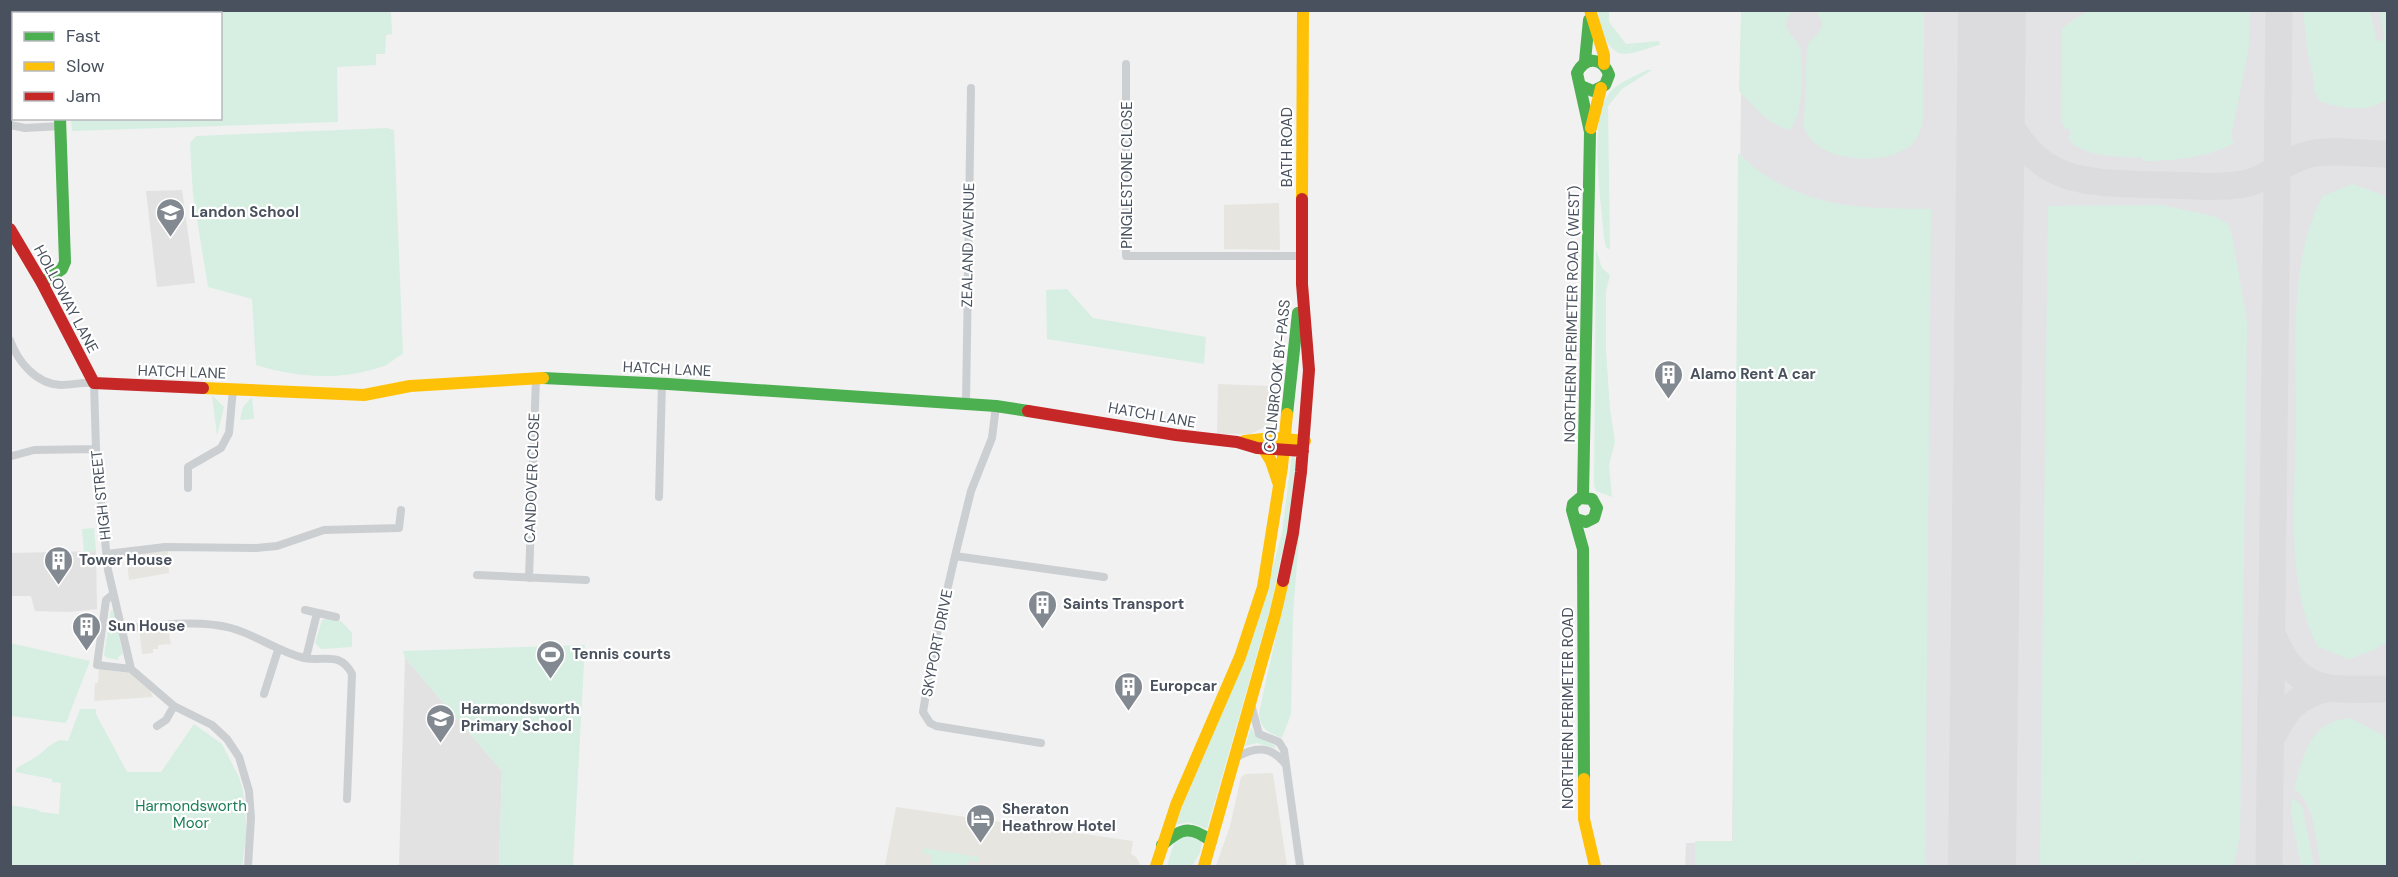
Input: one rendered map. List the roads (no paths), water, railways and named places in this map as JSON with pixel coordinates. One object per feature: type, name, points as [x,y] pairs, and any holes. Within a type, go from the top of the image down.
[{"type":"main road","name":"BATH ROAD","points":[[1302,284],[1303,10]]},
{"type":"main road","points":[[1590,10],[1608,78],[1601,88],[1590,91],[1581,86],[1577,73],[1585,61],[1590,10]]},
{"type":"main road","points":[[1585,61],[1593,59],[1604,64]]},
{"type":"main road","name":"NORTHERN PERIMETER ROAD (WEST)","points":[[1581,86],[1590,132],[1583,496]]},
{"type":"main road","name":"NORTHERN PERIMETER ROAD (WEST)","points":[[1590,132],[1601,88]]},
{"type":"main road","points":[[42,283],[62,269],[65,262],[61,122]]},
{"type":"main road","name":"HOLLOWAY LANE","points":[[10,229],[42,283],[94,383]]},
{"type":"main road","name":"COLNBROOK BY-PASS","points":[[1156,867],[1185,781],[1240,657],[1263,587],[1285,444],[1292,354],[1302,284]]},
{"type":"main road","name":"COLNBROOK BY-PASS","points":[[1204,867],[1275,615],[1293,533],[1304,446],[1309,370],[1302,284]]},
{"type":"main road","name":"HATCH LANE","points":[[94,383],[364,395],[410,386],[536,378],[662,383],[966,403],[1237,442],[1263,448],[1285,444],[1304,446]]},
{"type":"main road","name":"HATCH LANE","points":[[1237,442],[1273,438],[1285,444]]},
{"type":"main road","points":[[1263,448],[1274,468],[1279,488]]},
{"type":"main road","points":[[1583,496],[1593,499],[1598,508],[1594,518],[1581,522],[1576,519],[1572,505],[1583,496]]},
{"type":"main road","name":"NORTHERN PERIMETER ROAD","points":[[1576,519],[1583,549],[1584,819],[1595,867]]},
{"type":"main road","name":"NORTHERN PERIMETER ROAD","points":[[1583,549],[1590,521]]},
{"type":"main road","points":[[1162,845],[1175,833],[1185,829],[1201,832],[1211,841]]},
{"type":"street","name":"PINGLESTONE CLOSE","points":[[1126,64],[1126,256],[1302,256]]},
{"type":"street","name":"ZEALAND AVENUE","points":[[966,403],[971,88]]},
{"type":"street","points":[[10,125],[25,128],[61,122]]},
{"type":"street","points":[[10,340],[17,355],[34,375],[57,384],[94,383]]},
{"type":"street","name":"CANDOVER CLOSE","points":[[529,578],[536,378]]},
{"type":"street","name":"HIGH STREET","points":[[94,383],[96,449],[112,595],[120,630],[134,671]]},
{"type":"street","points":[[658,497],[662,383]]},
{"type":"street","points":[[188,488],[188,467],[221,448],[229,433],[232,389]]},
{"type":"street","name":"SKYPORT DRIVE","points":[[996,406],[992,438],[971,491],[955,556],[933,651],[923,712],[930,723],[936,726],[1041,743]]},
{"type":"street","points":[[12,456],[34,450],[96,449]]},
{"type":"street","points":[[107,554],[165,547],[256,548],[277,546],[324,530],[399,528],[401,510]]},
{"type":"street","points":[[955,556],[1104,577]]},
{"type":"street","points":[[477,575],[586,580]]},
{"type":"street","points":[[112,595],[106,600],[97,665],[134,671],[174,706],[212,725],[227,739],[239,757],[250,800],[248,867]]},
{"type":"street","points":[[305,610],[336,617]]},
{"type":"street","points":[[306,658],[317,613]]},
{"type":"street","points":[[120,630],[206,624],[232,628],[278,650],[306,658],[338,659],[347,664],[352,674],[347,799]]},
{"type":"street","points":[[264,693],[278,650]]},
{"type":"street","points":[[1251,699],[1257,730],[1261,735],[1281,744],[1300,867]]},
{"type":"street","points":[[157,726],[166,720],[174,706]]},
{"type":"street","points":[[1235,758],[1251,749],[1262,748],[1274,753],[1286,765]]},
{"type":"place","name":"Landon School","points":[[170,238]]},
{"type":"place","name":"Alamo Rent A car","points":[[1669,400]]},
{"type":"place","name":"Tower House","points":[[58,586]]},
{"type":"place","name":"Saints Transport","points":[[1042,630]]},
{"type":"place","name":"Sun House","points":[[87,652]]},
{"type":"place","name":"Tennis courts","points":[[551,680]]},
{"type":"place","name":"Europcar","points":[[1129,712]]},
{"type":"place","name":"Harmondsworth Primary School","points":[[440,744]]},
{"type":"place","name":"Sheraton Heathrow Hotel","points":[[981,844]]},
{"type":"park label","name":"Harmondsworth Moor","points":[[191,814]]}]
